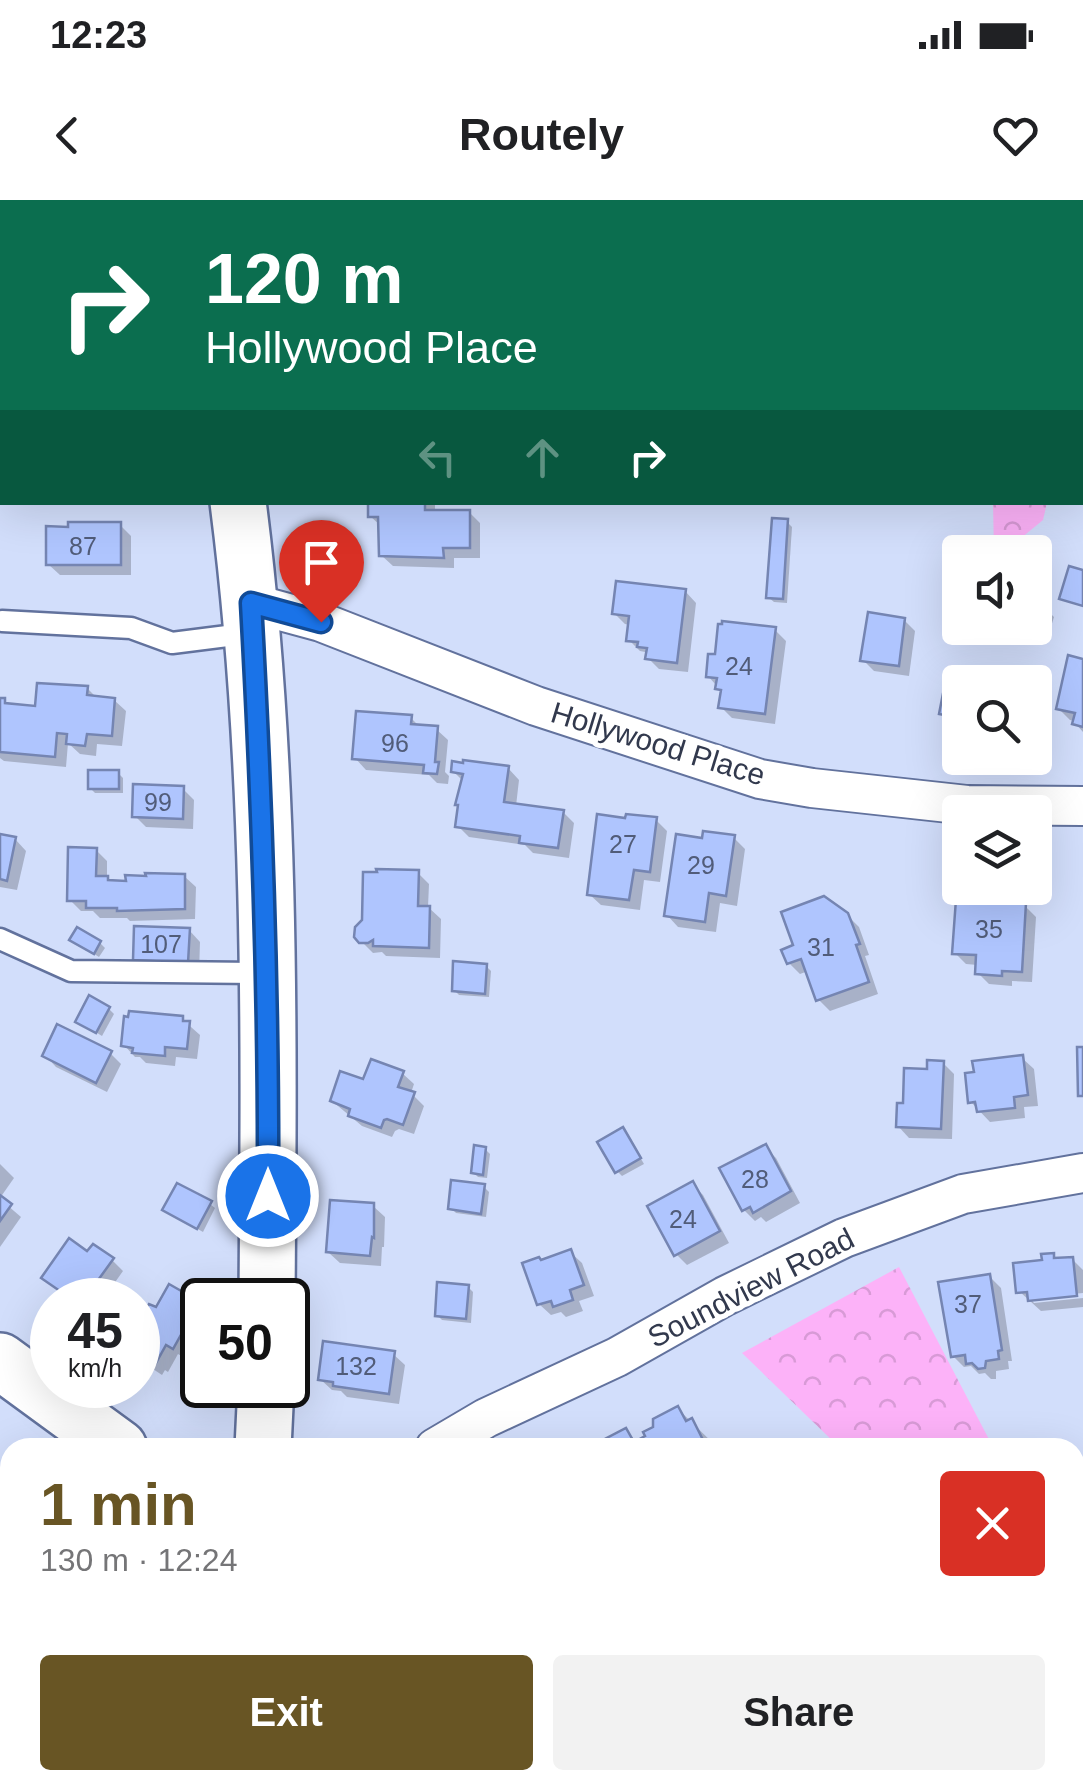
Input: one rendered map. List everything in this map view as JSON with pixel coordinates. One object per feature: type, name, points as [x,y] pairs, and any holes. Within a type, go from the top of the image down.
[{"type":"main road","points":[[238,505],[252,618],[264,832],[267,1278]]},
{"type":"main road","points":[[0,1361],[106,1438]]},
{"type":"main road","points":[[263,1438],[265,1408]]},
{"type":"street","name":"Hollywood Place","points":[[252,618],[321,622],[536,706],[760,779],[967,804],[1083,806]]},
{"type":"street","name":"Soundview Road","points":[[452,1438],[844,1238],[963,1194],[1083,1173]]},
{"type":"lane","points":[[2,621],[131,628],[172,644],[252,618]]},
{"type":"lane","points":[[0,938],[71,971],[266,973]]},
{"type":"green space","points":[[993,505],[1047,505],[1043,520],[1025,535],[994,535]]},
{"type":"green space","points":[[899,1267],[988,1438],[830,1438],[742,1353]]},
{"type":"building","points":[[368,505],[470,510],[470,548],[443,548],[444,558],[379,556],[378,517],[368,517]]},
{"type":"building","points":[[772,518],[788,519],[783,599],[766,598]]},
{"type":"building","points":[[68,522],[121,522],[121,565],[46,565],[46,526],[68,527]]},
{"type":"building","points":[[1069,566],[1083,570],[1083,606],[1059,599]]},
{"type":"building","points":[[616,581],[686,589],[677,663],[645,659],[647,648],[626,641],[629,616],[612,614]]},
{"type":"building","points":[[868,612],[905,618],[899,666],[860,661]]},
{"type":"building","points":[[722,621],[776,627],[765,714],[718,708],[721,690],[715,689],[717,678],[706,677],[708,654],[715,654],[718,624]]},
{"type":"building","points":[[1068,655],[1083,659],[1083,727],[1072,724],[1075,713],[1056,709]]},
{"type":"building","points":[[37,683],[88,686],[87,695],[115,698],[112,736],[87,734],[85,746],[66,744],[67,734],[57,733],[55,757],[0,752],[0,698],[5,698],[5,703],[35,706]]},
{"type":"building","points":[[356,711],[412,715],[411,724],[438,726],[437,774],[423,773],[424,765],[352,759]]},
{"type":"building","points":[[452,761],[509,766],[504,802],[564,810],[558,848],[519,843],[520,836],[455,827],[455,805],[463,774],[451,772]]},
{"type":"building","points":[[88,770],[119,770],[119,789],[88,789]]},
{"type":"building","points":[[133,784],[184,786],[183,819],[132,817]]},
{"type":"building","points":[[597,814],[657,817],[650,872],[634,870],[629,900],[587,895]]},
{"type":"building","points":[[703,831],[735,835],[726,896],[709,893],[705,922],[664,916],[676,834],[702,838]]},
{"type":"building","points":[[0,834],[16,837],[7,881],[0,879]]},
{"type":"building","points":[[68,847],[97,848],[96,876],[108,876],[108,880],[126,881],[125,875],[146,876],[145,873],[185,874],[185,909],[117,911],[86,908],[86,901],[67,901]]},
{"type":"building","points":[[376,869],[419,870],[418,906],[430,906],[429,948],[373,946],[373,940],[359,943],[354,937],[355,927],[362,920],[363,872],[377,872]]},
{"type":"building","points":[[824,896],[848,913],[869,982],[816,1001],[801,959],[787,964],[781,950],[793,945],[781,912]]},
{"type":"building","points":[[956,905],[1026,905],[1022,972],[1002,971],[1002,976],[975,974],[976,955],[952,954]]},
{"type":"building","points":[[134,926],[190,928],[188,963],[133,960]]},
{"type":"building","points":[[77,927],[101,941],[94,954],[69,940]]},
{"type":"building","points":[[453,961],[487,964],[485,994],[452,991]]},
{"type":"building","points":[[89,995],[110,1007],[96,1033],[75,1022]]},
{"type":"building","points":[[129,1011],[183,1016],[183,1021],[190,1021],[187,1049],[165,1047],[165,1056],[132,1053],[133,1048],[121,1046],[124,1016],[128,1017]]},
{"type":"building","points":[[57,1024],[112,1051],[96,1083],[42,1056]]},
{"type":"building","points":[[1077,1047],[1083,1047],[1083,1096],[1078,1096]]},
{"type":"building","points":[[1023,1055],[1028,1095],[1014,1097],[1015,1108],[977,1112],[975,1102],[968,1103],[965,1073],[974,1072],[972,1061]]},
{"type":"building","points":[[371,1059],[404,1071],[398,1087],[415,1092],[403,1125],[387,1119],[381,1128],[348,1116],[350,1109],[330,1101],[340,1071],[363,1079]]},
{"type":"building","points":[[927,1060],[944,1061],[941,1129],[896,1127],[897,1103],[903,1103],[904,1068],[927,1069]]},
{"type":"building","points":[[623,1127],[641,1158],[615,1173],[597,1142]]},
{"type":"building","points":[[766,1144],[791,1191],[753,1213],[750,1207],[742,1211],[719,1168]]},
{"type":"building","points":[[474,1145],[486,1147],[483,1175],[471,1173]]},
{"type":"building","points":[[451,1180],[485,1184],[481,1214],[448,1209]]},
{"type":"building","points":[[693,1181],[720,1231],[674,1256],[647,1206]]},
{"type":"building","points":[[177,1183],[212,1201],[197,1229],[162,1210]]},
{"type":"building","points":[[0,1195],[12,1204],[0,1221]]},
{"type":"building","points":[[330,1200],[374,1203],[370,1256],[326,1252]]},
{"type":"building","points":[[69,1238],[87,1251],[93,1244],[114,1258],[100,1278],[41,1278]]},
{"type":"building","points":[[571,1249],[584,1285],[570,1290],[573,1300],[553,1307],[551,1301],[537,1305],[522,1263]]},
{"type":"building","points":[[1054,1253],[1054,1258],[1073,1257],[1077,1296],[1028,1301],[1027,1292],[1016,1293],[1013,1263],[1042,1260],[1041,1254]]},
{"type":"building","points":[[990,1274],[1002,1350],[998,1351],[999,1359],[986,1361],[985,1368],[978,1369],[972,1363],[966,1364],[965,1355],[951,1357],[938,1282]]},
{"type":"building","points":[[437,1282],[469,1285],[466,1319],[435,1316]]},
{"type":"building","points":[[169,1284],[180,1290],[180,1336],[173,1349],[166,1345],[160,1356],[160,1300]]},
{"type":"building","points":[[323,1341],[395,1351],[389,1394],[318,1380]]},
{"type":"building","points":[[678,1406],[686,1421],[692,1418],[702,1438],[641,1438],[643,1432],[653,1427],[653,1419]]},
{"type":"building","points":[[626,1428],[632,1438],[607,1438]]},
{"type":"route","points":[[268,1196],[264,832],[251,603],[321,622]]}]
